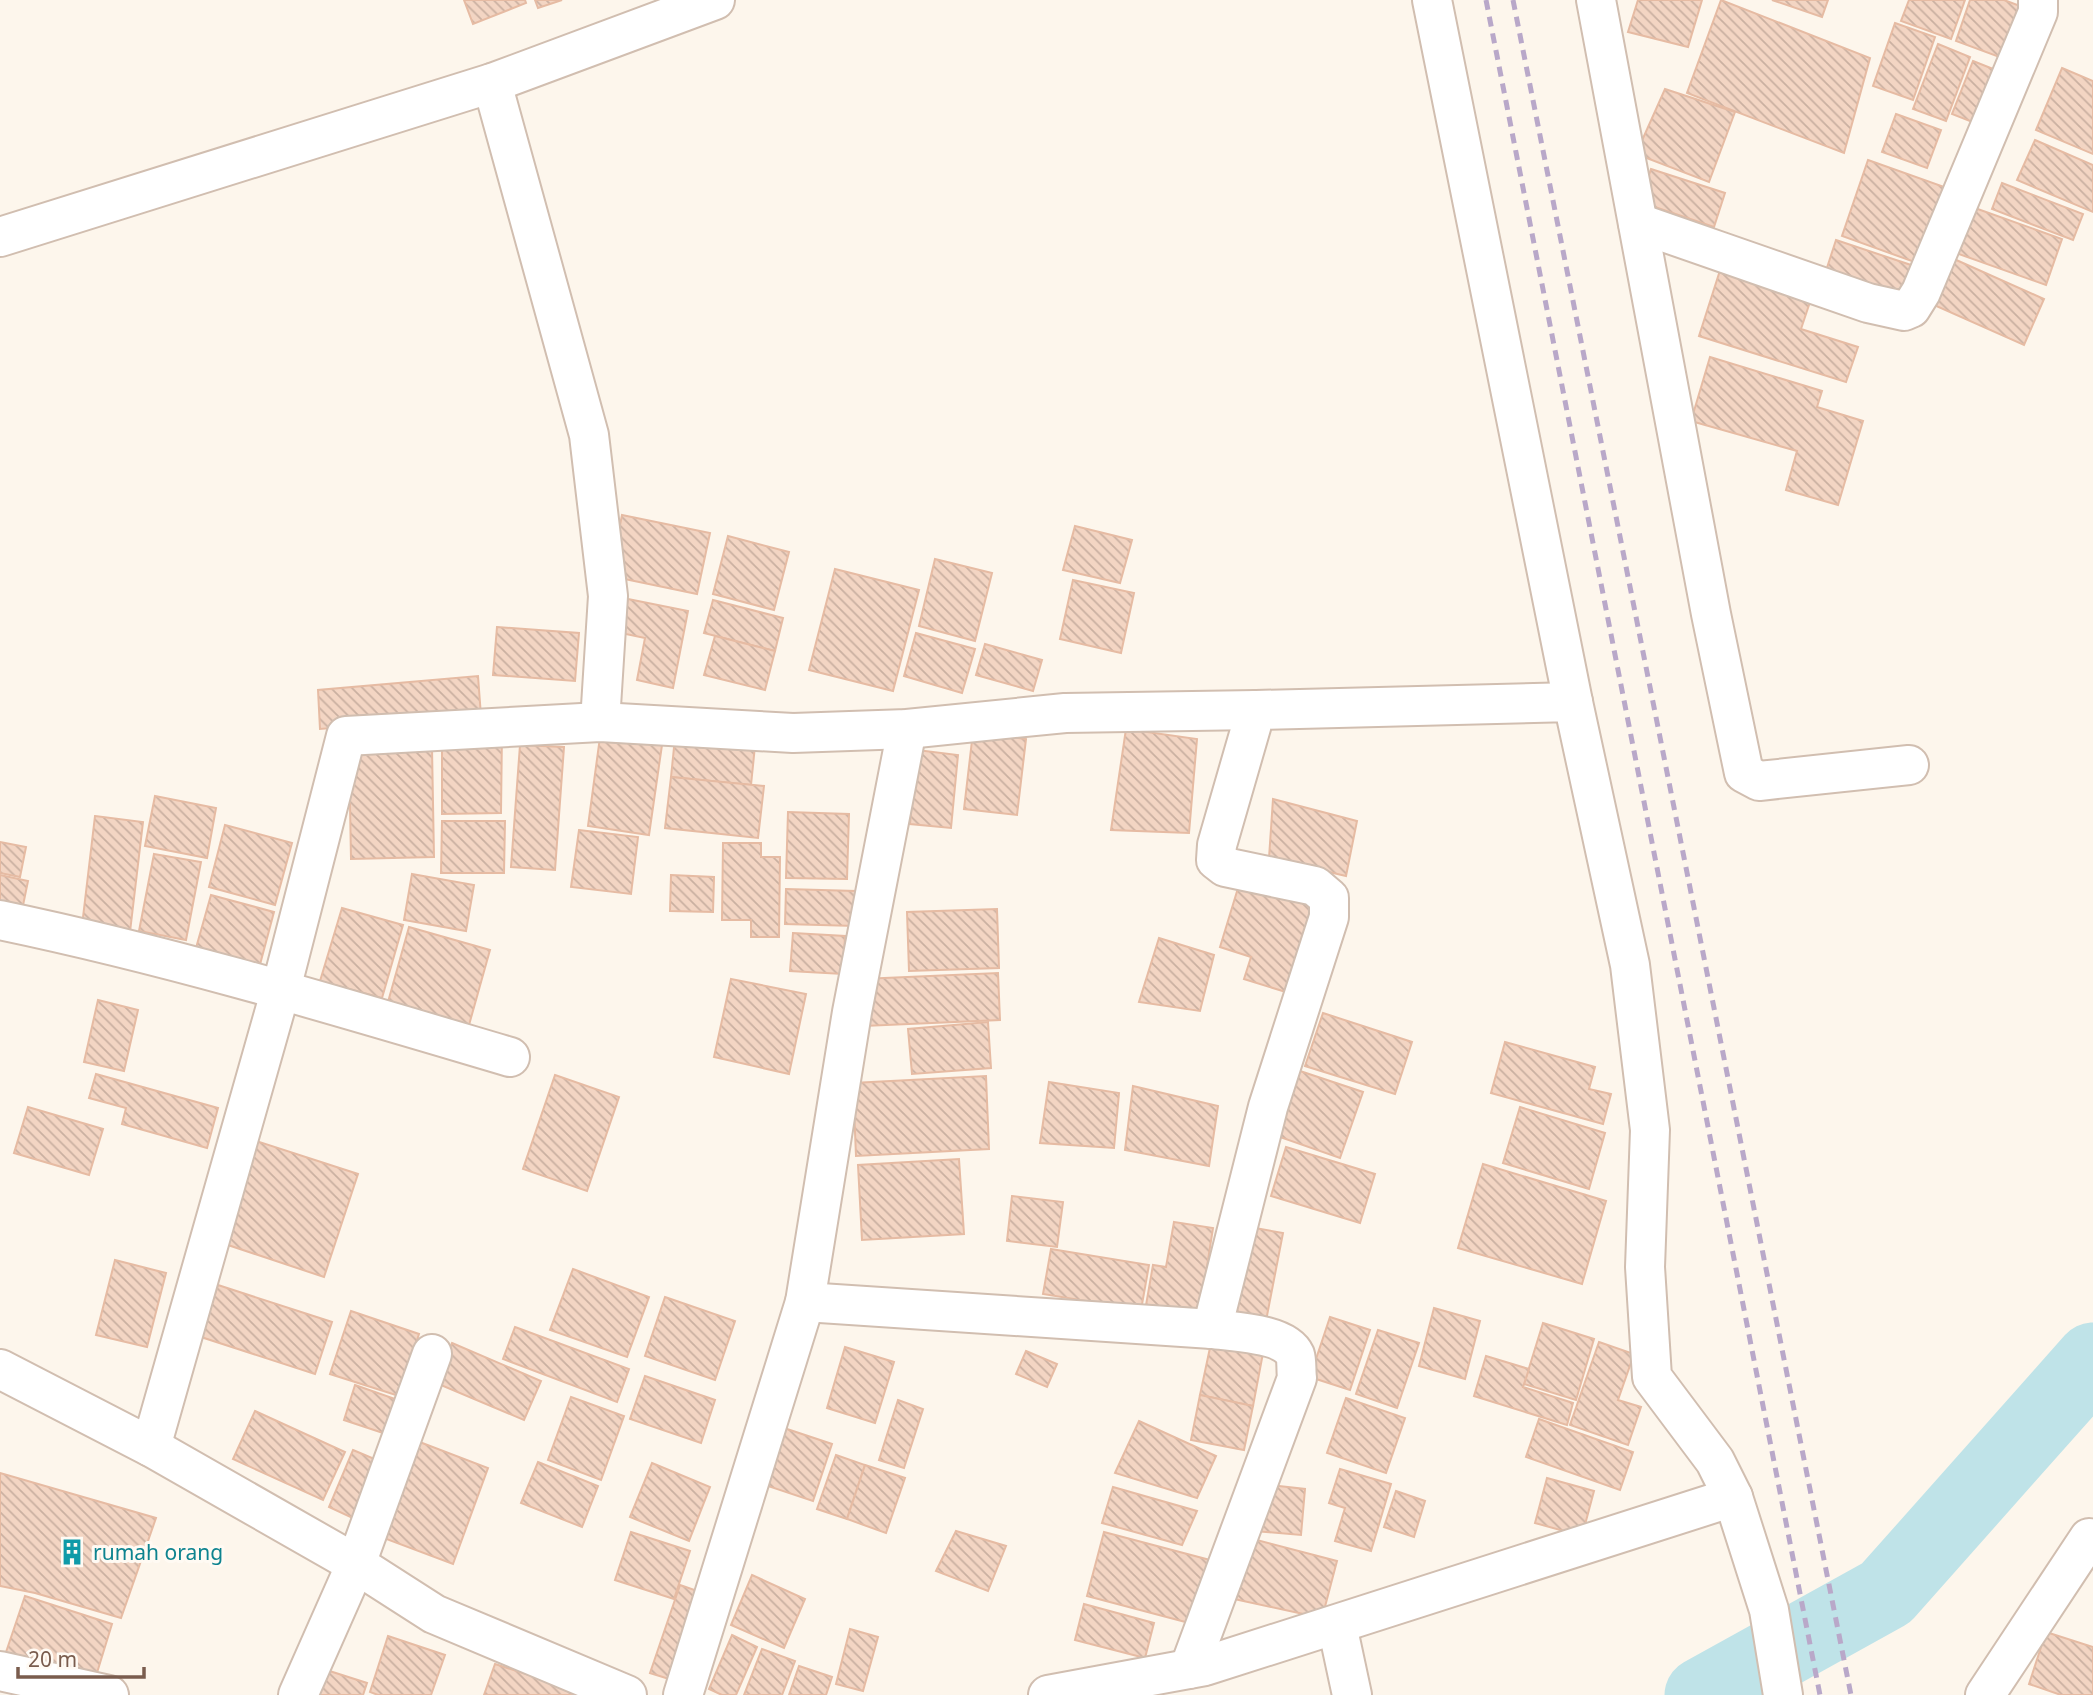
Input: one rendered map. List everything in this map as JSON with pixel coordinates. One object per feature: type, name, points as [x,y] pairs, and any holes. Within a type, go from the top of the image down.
[{"type":"street","points":[[0,237],[492,83],[715,0]]},
{"type":"street","points":[[1432,0],[1573,702],[1630,965],[1650,1130],[1645,1267],[1652,1377],[1715,1461],[1733,1497],[1769,1610],[1783,1695]]},
{"type":"street","points":[[1596,0],[1711,614],[1744,773],[1759,781],[1909,765]]},
{"type":"street","points":[[1638,223],[1868,303],[1904,311],[1911,308],[1921,292],[2033,25],[2038,12],[2038,0]]},
{"type":"street","points":[[492,83],[590,435],[608,596],[600,722]]},
{"type":"street","points":[[151,1447],[281,989],[346,736],[600,722],[793,733],[907,729],[1065,713],[1573,702]]},
{"type":"street","points":[[1212,1329],[1268,1107],[1329,917],[1329,898],[1315,886],[1224,867],[1216,860],[1217,845],[1256,710]]},
{"type":"street","points":[[683,1695],[805,1301],[852,1012],[907,729]]},
{"type":"street","points":[[0,920],[66,934],[281,989],[510,1057]]},
{"type":"street","points":[[805,1301],[1212,1329],[1269,1337],[1284,1344],[1295,1354],[1297,1378],[1189,1670]]},
{"type":"street","points":[[298,1695],[356,1564],[432,1354]]},
{"type":"street","points":[[0,1369],[151,1447],[356,1564],[434,1614],[628,1695]]},
{"type":"street","points":[[1048,1695],[1205,1667],[1339,1633],[1733,1497]]},
{"type":"street","points":[[1985,1695],[2091,1537]]},
{"type":"street","points":[[1339,1633],[1352,1695]]},
{"type":"street","points":[[0,1671],[109,1695]]},
{"type":"building","points":[[464,0],[525,0],[526,3],[473,24]]},
{"type":"building","points":[[535,0],[562,0],[538,8]]},
{"type":"building","points":[[1638,0],[1702,0],[1688,47],[1628,32]]},
{"type":"building","points":[[1721,0],[1870,58],[1844,153],[1687,93]]},
{"type":"building","points":[[1772,0],[1828,0],[1822,17]]},
{"type":"building","points":[[1909,0],[1965,0],[1951,39],[1901,21]]},
{"type":"building","points":[[1970,0],[2004,0],[2031,10],[2013,62],[1956,41]]},
{"type":"building","points":[[1895,23],[1935,37],[1913,100],[1873,86]]},
{"type":"building","points":[[1938,44],[1970,57],[1946,121],[1913,109]]},
{"type":"building","points":[[1973,61],[2006,74],[1985,127],[1952,114]]},
{"type":"building","points":[[2062,68],[2093,81],[2093,154],[2036,130]]},
{"type":"building","points":[[1665,89],[1735,112],[1709,182],[1636,154]]},
{"type":"building","points":[[1896,114],[1941,130],[1927,168],[1882,152]]},
{"type":"building","points":[[2035,140],[2093,165],[2093,212],[2017,180]]},
{"type":"building","points":[[1868,160],[1950,189],[1923,265],[1842,236]]},
{"type":"building","points":[[1651,169],[1725,193],[1714,227],[1640,202]]},
{"type":"building","points":[[2002,183],[2083,214],[2073,240],[1992,209]]},
{"type":"building","points":[[1972,207],[2062,239],[2046,285],[1956,253]]},
{"type":"building","points":[[1836,240],[1917,267],[1904,307],[1823,280]]},
{"type":"building","points":[[1954,259],[2044,299],[2024,345],[1934,305]]},
{"type":"building","points":[[1723,261],[1814,290],[1801,329],[1858,347],[1846,382],[1699,336]]},
{"type":"building","points":[[1710,357],[1822,391],[1817,407],[1863,421],[1838,505],[1786,490],[1797,451],[1691,421]]},
{"type":"building","points":[[622,515],[710,533],[697,594],[610,576]]},
{"type":"building","points":[[1075,526],[1132,540],[1120,583],[1063,570]]},
{"type":"building","points":[[728,536],[789,552],[774,610],[713,594]]},
{"type":"building","points":[[935,559],[992,573],[975,641],[919,626]]},
{"type":"building","points":[[835,569],[919,590],[893,691],[809,670]]},
{"type":"building","points":[[1073,580],[1134,593],[1121,653],[1060,639]]},
{"type":"building","points":[[628,599],[688,611],[673,688],[637,680],[645,638],[621,633]]},
{"type":"building","points":[[713,600],[783,618],[775,651],[704,633]]},
{"type":"building","points":[[497,627],[579,633],[575,681],[493,675]]},
{"type":"building","points":[[916,633],[975,649],[962,693],[904,676]]},
{"type":"building","points":[[715,636],[775,651],[765,690],[704,675]]},
{"type":"building","points":[[985,644],[1042,660],[1033,691],[976,675]]},
{"type":"building","points":[[478,676],[481,716],[320,729],[318,690]]},
{"type":"building","points":[[676,728],[756,736],[751,785],[671,777]]},
{"type":"building","points":[[1126,729],[1197,739],[1189,833],[1111,830]]},
{"type":"building","points":[[502,732],[501,813],[442,814],[442,733]]},
{"type":"building","points":[[973,732],[1026,739],[1017,815],[964,809]]},
{"type":"building","points":[[600,737],[662,745],[649,835],[588,826]]},
{"type":"building","points":[[520,745],[564,747],[555,870],[511,867]]},
{"type":"building","points":[[432,748],[434,857],[351,859],[349,749]]},
{"type":"building","points":[[917,750],[958,755],[951,828],[910,824]]},
{"type":"building","points":[[671,777],[764,786],[758,838],[665,828]]},
{"type":"building","points":[[155,796],[216,808],[207,858],[145,846]]},
{"type":"building","points":[[1273,799],[1357,821],[1346,876],[1269,858]]},
{"type":"building","points":[[788,812],[849,814],[847,879],[786,878]]},
{"type":"building","points":[[95,816],[143,822],[130,932],[82,926]]},
{"type":"building","points":[[442,821],[505,821],[504,873],[441,873]]},
{"type":"building","points":[[225,825],[292,843],[275,905],[209,887]]},
{"type":"building","points":[[579,830],[638,837],[631,894],[571,887]]},
{"type":"building","points":[[0,842],[26,847],[20,877],[0,873]]},
{"type":"building","points":[[723,843],[761,843],[761,857],[780,857],[779,937],[751,937],[751,920],[722,920]]},
{"type":"building","points":[[154,854],[201,862],[186,940],[139,931]]},
{"type":"building","points":[[412,874],[474,885],[466,931],[404,920]]},
{"type":"building","points":[[0,875],[28,881],[20,920],[0,916]]},
{"type":"building","points":[[671,875],[714,877],[713,912],[670,911]]},
{"type":"building","points":[[1242,875],[1318,898],[1289,993],[1244,979],[1251,957],[1220,947]]},
{"type":"building","points":[[786,889],[856,891],[855,926],[785,924]]},
{"type":"building","points":[[211,895],[274,912],[258,972],[194,955]]},
{"type":"building","points":[[342,908],[403,925],[382,998],[320,981]]},
{"type":"building","points":[[997,909],[999,968],[909,971],[907,912]]},
{"type":"building","points":[[409,927],[490,950],[469,1025],[388,1002]]},
{"type":"building","points":[[793,933],[845,936],[843,974],[790,971]]},
{"type":"building","points":[[1159,938],[1214,955],[1200,1011],[1139,1002]]},
{"type":"building","points":[[998,973],[1000,1020],[864,1026],[862,979]]},
{"type":"building","points":[[731,979],[806,994],[789,1074],[714,1057]]},
{"type":"building","points":[[98,1000],[138,1010],[124,1071],[84,1062]]},
{"type":"building","points":[[1323,1013],[1412,1042],[1395,1094],[1305,1066]]},
{"type":"building","points":[[988,1022],[991,1068],[912,1074],[908,1029]]},
{"type":"building","points":[[1505,1042],[1595,1067],[1589,1089],[1611,1094],[1603,1124],[1491,1093]]},
{"type":"building","points":[[1297,1070],[1363,1092],[1340,1158],[1274,1135]]},
{"type":"building","points":[[96,1074],[218,1108],[207,1148],[122,1124],[126,1108],[89,1098]]},
{"type":"building","points":[[555,1075],[619,1097],[587,1191],[523,1169]]},
{"type":"building","points":[[986,1076],[989,1149],[856,1156],[853,1083]]},
{"type":"building","points":[[1049,1082],[1119,1093],[1114,1148],[1040,1143]]},
{"type":"building","points":[[1133,1086],[1218,1106],[1209,1166],[1125,1150]]},
{"type":"building","points":[[28,1107],[103,1129],[89,1175],[14,1153]]},
{"type":"building","points":[[1520,1107],[1605,1133],[1589,1189],[1503,1163]]},
{"type":"building","points":[[244,1137],[358,1174],[324,1277],[210,1239]]},
{"type":"building","points":[[1286,1147],[1375,1174],[1360,1223],[1271,1196]]},
{"type":"building","points":[[959,1159],[964,1234],[862,1240],[858,1165]]},
{"type":"building","points":[[1483,1164],[1606,1201],[1582,1284],[1458,1248]]},
{"type":"building","points":[[1012,1196],[1063,1202],[1057,1247],[1007,1241]]},
{"type":"building","points":[[1174,1222],[1213,1228],[1206,1273],[1216,1275],[1209,1321],[1145,1311],[1153,1265],[1166,1267]]},
{"type":"building","points":[[1244,1226],[1283,1233],[1265,1326],[1225,1318]]},
{"type":"building","points":[[1051,1249],[1149,1265],[1141,1310],[1043,1294]]},
{"type":"building","points":[[115,1260],[166,1273],[147,1347],[96,1335]]},
{"type":"building","points":[[573,1269],[649,1297],[627,1357],[550,1330]]},
{"type":"building","points":[[218,1285],[332,1322],[315,1374],[201,1337]]},
{"type":"building","points":[[665,1297],[735,1321],[715,1380],[645,1356]]},
{"type":"building","points":[[1434,1308],[1480,1321],[1465,1379],[1419,1366]]},
{"type":"building","points":[[351,1311],[419,1334],[399,1396],[330,1374]]},
{"type":"building","points":[[1330,1317],[1370,1330],[1350,1390],[1310,1377]]},
{"type":"building","points":[[1543,1323],[1594,1339],[1576,1400],[1524,1384]]},
{"type":"building","points":[[515,1327],[629,1369],[617,1402],[503,1359]]},
{"type":"building","points":[[1378,1330],[1419,1343],[1397,1408],[1356,1394]]},
{"type":"building","points":[[1599,1342],[1634,1354],[1618,1400],[1641,1407],[1628,1445],[1570,1425]]},
{"type":"building","points":[[452,1343],[541,1381],[524,1420],[436,1383]]},
{"type":"building","points":[[1211,1343],[1263,1353],[1253,1406],[1200,1395]]},
{"type":"building","points":[[845,1347],[894,1362],[875,1423],[827,1408]]},
{"type":"building","points":[[1026,1351],[1057,1364],[1047,1387],[1016,1374]]},
{"type":"building","points":[[1486,1356],[1529,1369],[1523,1387],[1573,1403],[1567,1425],[1474,1396]]},
{"type":"building","points":[[645,1376],[715,1400],[701,1443],[630,1419]]},
{"type":"building","points":[[355,1385],[401,1401],[389,1435],[344,1420]]},
{"type":"building","points":[[1200,1395],[1253,1406],[1244,1450],[1191,1440]]},
{"type":"building","points":[[571,1397],[624,1416],[601,1480],[548,1460]]},
{"type":"building","points":[[1346,1398],[1405,1418],[1386,1473],[1327,1453]]},
{"type":"building","points":[[898,1400],[923,1409],[904,1468],[879,1460]]},
{"type":"building","points":[[255,1411],[345,1452],[323,1500],[233,1459]]},
{"type":"building","points":[[1539,1419],[1633,1452],[1620,1490],[1526,1457]]},
{"type":"building","points":[[1139,1421],[1216,1456],[1197,1498],[1115,1473]]},
{"type":"building","points":[[778,1426],[832,1444],[813,1501],[759,1483]]},
{"type":"building","points":[[417,1441],[488,1468],[453,1564],[381,1537]]},
{"type":"building","points":[[353,1450],[384,1463],[359,1521],[329,1507]]},
{"type":"building","points":[[836,1455],[865,1465],[847,1519],[817,1509]]},
{"type":"building","points":[[538,1462],[598,1486],[582,1527],[521,1503]]},
{"type":"building","points":[[652,1463],[710,1487],[689,1541],[630,1517]]},
{"type":"building","points":[[865,1465],[905,1478],[886,1533],[847,1519]]},
{"type":"building","points":[[1340,1469],[1391,1484],[1371,1551],[1335,1541],[1345,1508],[1329,1503]]},
{"type":"building","name":"rumah orang","points":[[0,1473],[156,1518],[121,1618],[35,1593],[0,1586]]},
{"type":"building","points":[[1547,1478],[1594,1491],[1582,1536],[1535,1523]]},
{"type":"building","points":[[1261,1484],[1305,1489],[1301,1535],[1255,1531]]},
{"type":"building","points":[[1113,1487],[1197,1511],[1182,1545],[1102,1523]]},
{"type":"building","points":[[1396,1491],[1425,1501],[1414,1537],[1384,1527]]},
{"type":"building","points":[[956,1531],[1006,1546],[988,1591],[936,1571]]},
{"type":"building","points":[[631,1532],[690,1551],[674,1599],[615,1580]]},
{"type":"building","points":[[1104,1532],[1210,1560],[1193,1624],[1087,1596]]},
{"type":"building","points":[[1249,1538],[1337,1561],[1322,1618],[1234,1599]]},
{"type":"building","points":[[752,1575],[805,1599],[784,1648],[731,1625]]},
{"type":"building","points":[[680,1585],[712,1596],[682,1683],[650,1673]]},
{"type":"building","points":[[25,1596],[112,1624],[92,1689],[3,1661]]},
{"type":"building","points":[[1084,1604],[1154,1623],[1145,1658],[1075,1640]]},
{"type":"building","points":[[850,1629],[878,1637],[863,1691],[836,1684]]},
{"type":"building","points":[[2046,1632],[2093,1647],[2093,1695],[2061,1695],[2029,1684]]},
{"type":"building","points":[[732,1635],[757,1647],[736,1695],[722,1695],[709,1689]]},
{"type":"building","points":[[388,1636],[445,1655],[431,1695],[378,1695],[370,1692]]},
{"type":"building","points":[[762,1649],[795,1661],[782,1695],[744,1695]]},
{"type":"building","points":[[495,1664],[591,1695],[484,1695]]},
{"type":"building","points":[[799,1666],[832,1677],[826,1695],[789,1695]]},
{"type":"building","points":[[317,1667],[367,1683],[363,1695],[308,1695]]},
{"type":"waterway","points":[[1702,1695],[1886,1593],[2093,1360]]},
{"type":"railway","points":[[1486,0],[1820,1695]]},
{"type":"railway","points":[[1513,0],[1851,1695]]},
{"type":"place","name":"rumah orang","points":[[72,1552]]}]
